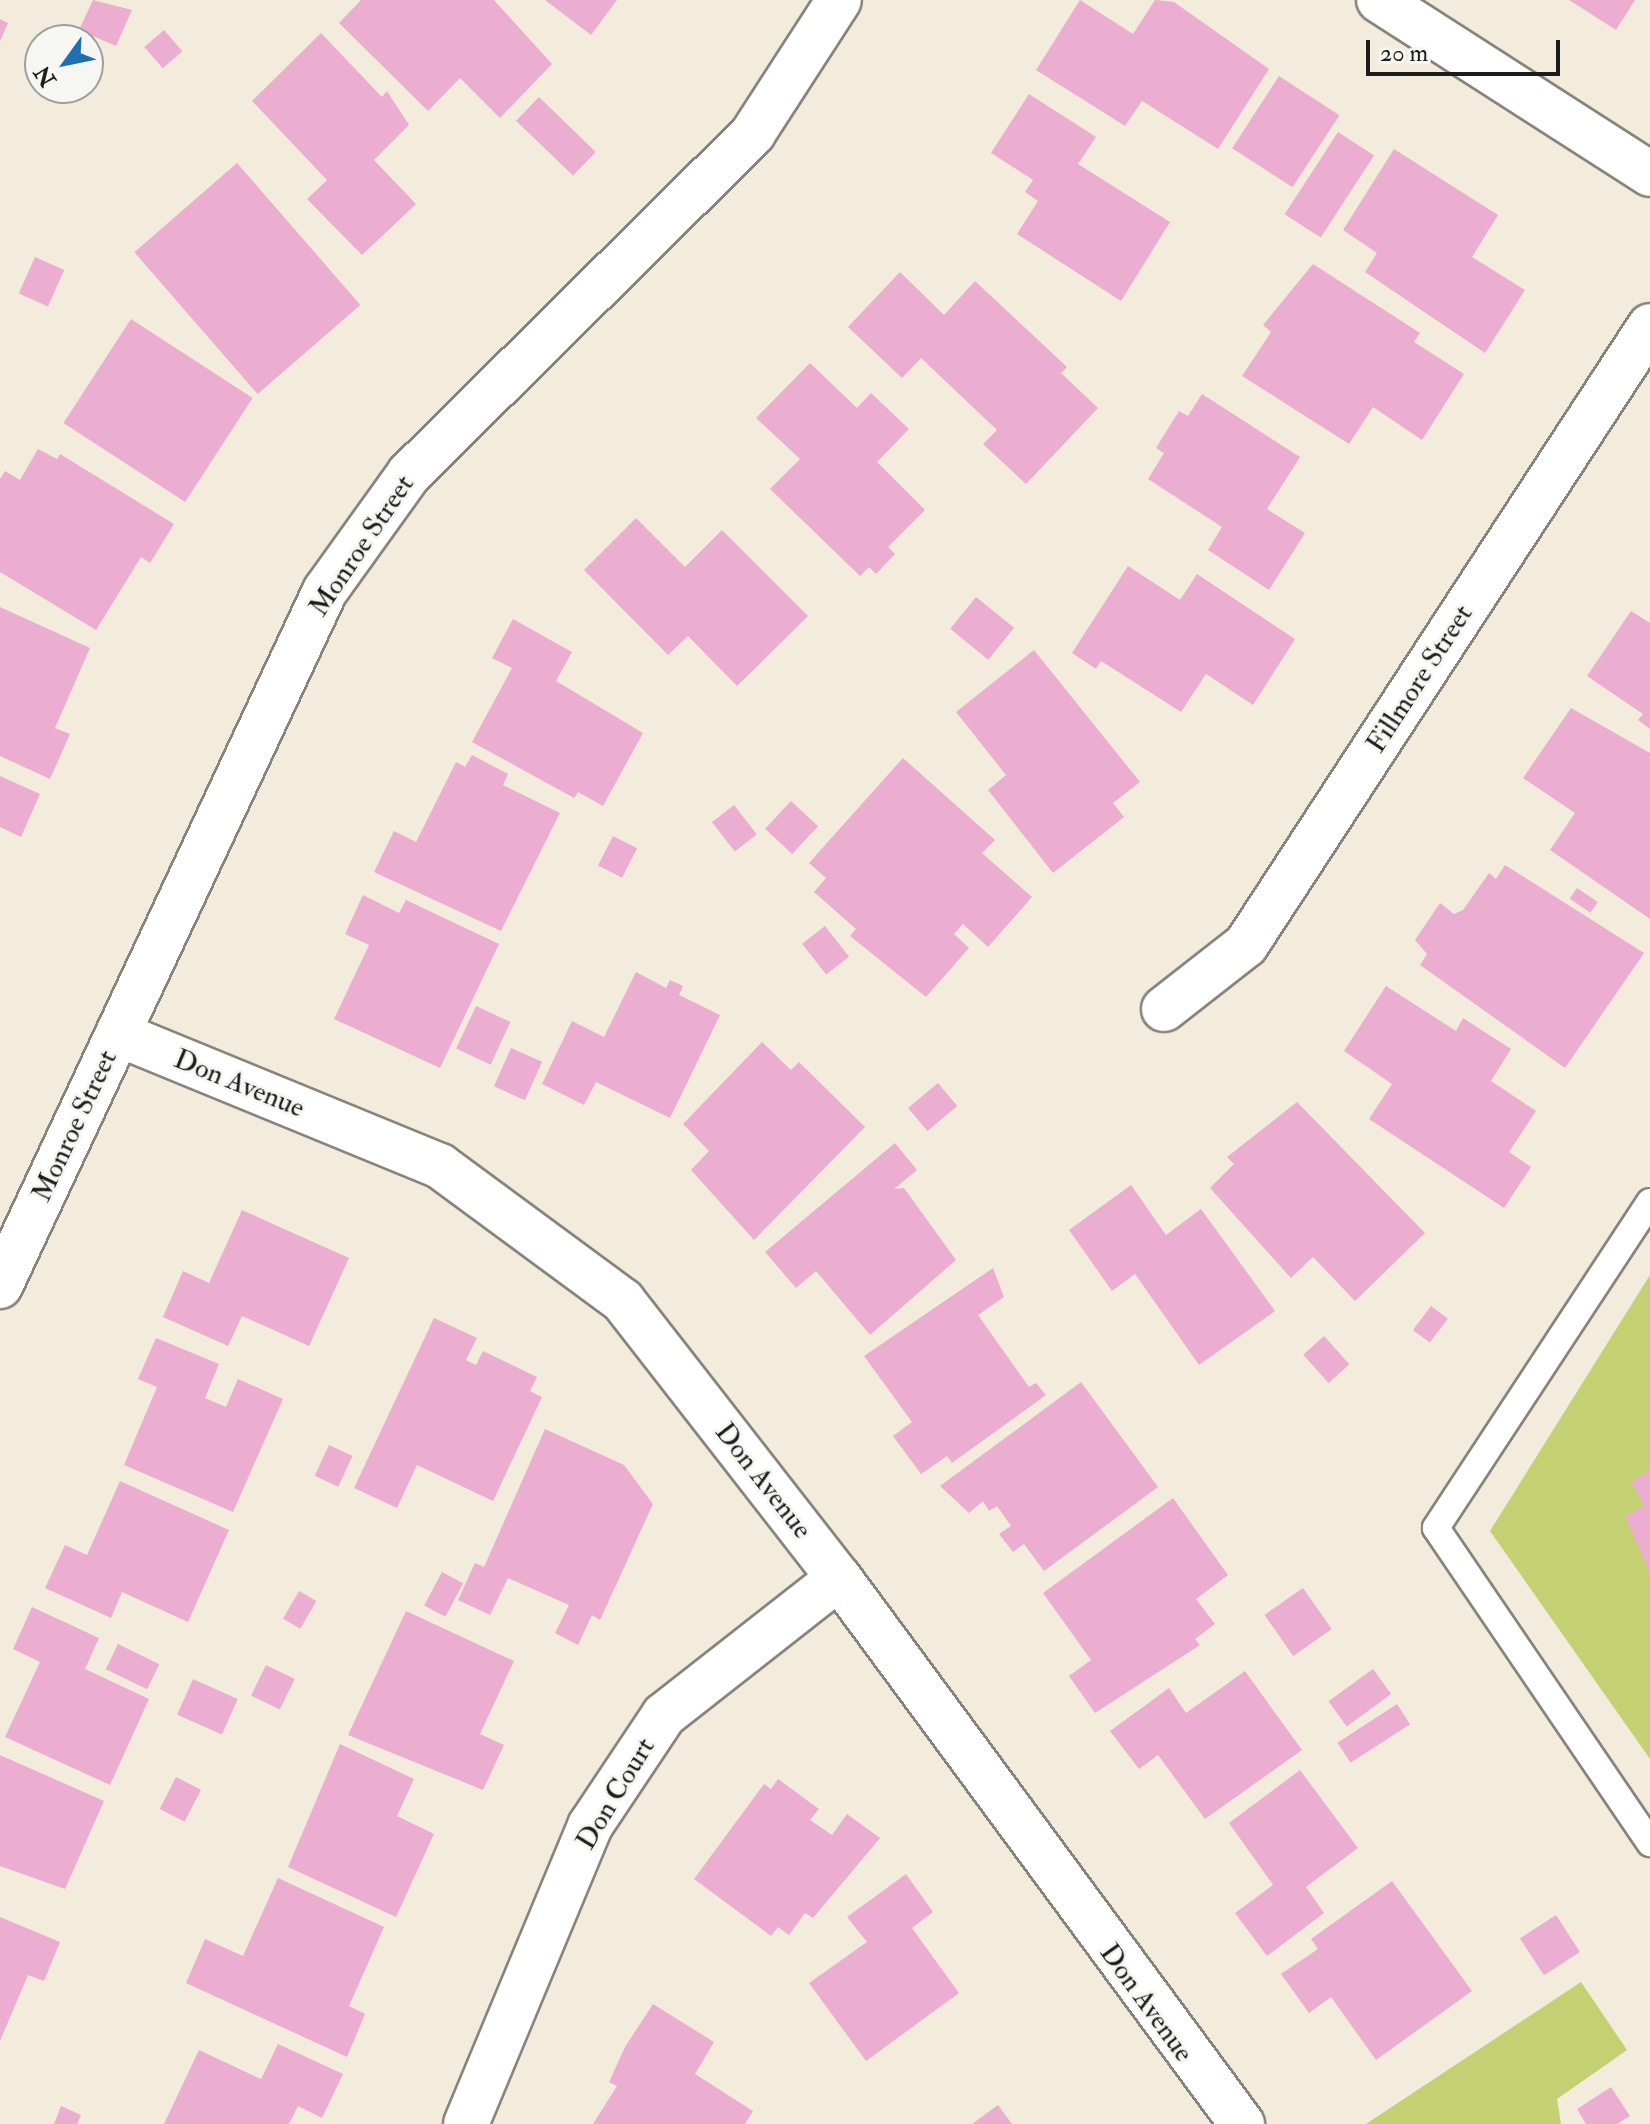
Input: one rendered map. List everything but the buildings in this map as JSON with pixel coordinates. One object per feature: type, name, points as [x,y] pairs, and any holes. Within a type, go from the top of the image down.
[{"type":"street","name":"Monroe Street","points":[[0,1286],[325,591],[409,474],[753,133],[839,0]]},
{"type":"street","points":[[1379,0],[1650,174]]},
{"type":"street","name":"Fillmore Street","points":[[1164,1009],[1246,945],[1650,326]]},
{"type":"street","name":"Don Avenue","points":[[118,1034],[440,1166],[623,1301],[839,1578],[1242,2124]]},
{"type":"street","name":"Don Court","points":[[466,2124],[590,1826],[664,1715],[839,1578]]},
{"type":"lane","points":[[1650,1202],[1436,1528],[1650,1843]]},
{"type":"green space","points":[[1650,1275],[1650,1759],[1490,1531]]},
{"type":"green space","points":[[1581,1982],[1627,2050],[1557,2099],[1561,2124],[1366,2124]]}]
